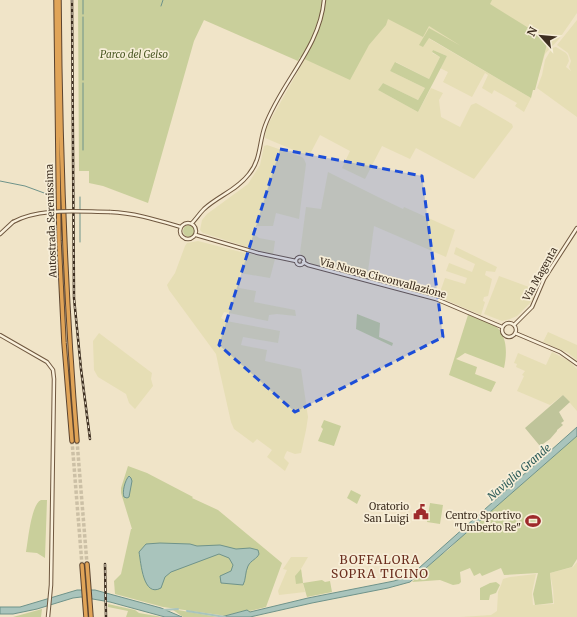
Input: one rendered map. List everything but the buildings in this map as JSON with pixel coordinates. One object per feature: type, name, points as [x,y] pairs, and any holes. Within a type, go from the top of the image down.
[{"type":"highway","name":"Autostrada Serenissima","points":[[56,0],[58,240],[72,441]]},
{"type":"highway","name":"Autostrada Serenissima","points":[[60,0],[60,92],[65,270],[77,441]]},
{"type":"highway","points":[[87,564],[91,617]]},
{"type":"highway","points":[[82,565],[86,617]]},
{"type":"street","points":[[296,261],[297,258],[301,257],[303,262],[299,265],[296,261],[258,253],[196,235],[190,239],[185,239],[180,233],[181,227],[185,224],[192,223],[204,209],[243,181],[252,170],[259,152],[266,124],[313,38],[321,17],[324,0]]},
{"type":"street","points":[[0,234],[14,222],[26,216],[38,213],[128,213],[143,215],[181,227]]},
{"type":"street","points":[[192,223],[197,230],[196,235]]},
{"type":"street","name":"Via Magenta","points":[[514,325],[532,307],[544,279],[577,228]]},
{"type":"street","name":"Via Nuova Circonvallazione","points":[[303,262],[308,266],[436,299],[502,327]]},
{"type":"street","points":[[508,323],[514,325],[516,329],[515,333],[512,336],[506,336],[502,331],[502,327],[508,323]]},
{"type":"street","points":[[515,333],[560,352],[577,364]]},
{"type":"street","points":[[0,335],[47,362],[53,370],[50,595],[48,617]]},
{"type":"highlighted area","points":[[280,149],[422,176],[443,337],[295,412],[219,345]]},
{"type":"shaded area","points":[[328,0],[577,0],[577,13],[559,39],[545,54],[536,84],[428,38],[531,98],[524,112],[515,106],[517,103],[494,90],[492,94],[482,88],[488,75],[485,73],[472,97],[443,82],[448,72],[440,68],[447,56],[433,50],[432,53],[440,57],[429,79],[396,62],[390,71],[425,88],[418,100],[383,83],[378,90],[418,112],[431,88],[443,93],[439,100],[441,117],[460,127],[471,105],[476,103],[512,124],[513,127],[474,179],[416,148],[410,159],[382,146],[365,179],[342,168],[350,151],[320,135],[308,156],[265,138],[266,128],[306,57]]},
{"type":"shaded area","points":[[577,20],[577,117],[537,88],[542,75],[545,60],[552,48],[556,47],[566,53],[569,61],[566,67],[571,71],[569,67],[571,61],[568,53],[557,45]]},
{"type":"shaded area","points":[[267,145],[302,157],[306,164],[299,219],[276,213],[273,226],[257,226],[252,230],[259,238],[275,241],[273,255],[203,233],[200,230],[202,220],[207,214],[248,184],[260,165],[264,146]]},
{"type":"shaded area","points":[[328,172],[403,209],[404,207],[455,230],[446,257],[374,226],[367,279],[312,264],[300,253],[306,207],[321,209]]},
{"type":"shaded area","points":[[198,241],[275,259],[270,278],[240,273],[239,288],[256,291],[254,302],[295,310],[296,316],[277,314],[269,315],[268,321],[224,312],[221,318],[226,321],[280,331],[278,343],[243,337],[241,345],[267,350],[265,361],[301,369],[308,417],[306,430],[301,453],[295,454],[287,451],[284,458],[289,463],[285,471],[267,457],[272,450],[257,439],[253,443],[234,429],[231,422],[216,354],[169,290],[167,285],[175,273],[187,243]]},
{"type":"shaded area","points":[[456,247],[497,267],[495,272],[486,271],[485,275],[492,279],[488,296],[484,297],[483,301],[485,302],[481,315],[439,297],[445,278],[465,284],[467,278],[446,271],[449,263],[472,272],[475,264],[454,254]]},
{"type":"shaded area","points":[[499,276],[537,290],[530,303],[517,316],[502,321],[484,314]]},
{"type":"shaded area","points":[[548,332],[577,345],[577,360],[568,353],[543,342]]},
{"type":"shaded area","points":[[99,333],[152,373],[151,379],[153,386],[135,409],[129,403],[126,394],[98,377],[94,370],[93,341]]},
{"type":"shaded area","points":[[552,352],[569,361],[577,369],[577,411],[563,395],[550,405],[517,391],[524,376],[522,375],[525,371],[516,367],[517,364],[514,363],[518,353],[546,365]]},
{"type":"shaded area","points":[[291,557],[308,557],[301,569],[305,592],[279,595],[278,591],[287,570],[283,569]]},
{"type":"shaded area","points":[[577,562],[577,617],[460,617],[491,615],[497,611],[498,592],[503,579],[510,577],[536,574],[532,593],[533,605],[554,604],[550,573],[573,567]]},
{"type":"green space","name":"Parco del Gelso","points":[[78,0],[492,0],[490,4],[548,40],[535,90],[533,90],[531,98],[429,38],[423,47],[419,45],[429,28],[461,46],[429,26],[423,37],[388,19],[386,25],[369,45],[350,80],[300,57],[298,61],[204,20],[194,41],[148,203],[103,186],[89,183],[89,171],[79,171]]},
{"type":"green space","points":[[433,50],[447,56],[418,112],[378,90],[383,83],[418,100],[425,88],[390,71],[395,62],[429,79],[440,57],[432,52]]},
{"type":"green space","points":[[187,225],[191,225],[195,231],[191,237],[187,237],[183,233],[183,229]]},
{"type":"green space","points":[[357,314],[380,323],[379,337],[393,343],[392,346],[356,329]]},
{"type":"green space","points":[[468,315],[486,321],[495,326],[502,335],[506,346],[504,368],[465,353],[456,359],[477,367],[475,374],[496,382],[491,392],[449,375]]},
{"type":"green space","points":[[563,395],[570,402],[559,412],[564,421],[561,423],[563,425],[550,439],[540,446],[525,428]]},
{"type":"green space","points":[[324,420],[341,426],[334,446],[318,441],[323,429],[321,427]]},
{"type":"green space","points":[[577,436],[577,559],[572,567],[550,573],[553,603],[535,605],[533,594],[538,573],[504,575],[501,568],[482,576],[480,573],[474,576],[470,568],[460,572],[461,582],[459,584],[453,585],[440,580],[412,582],[438,557],[448,550]]},
{"type":"green space","points":[[128,466],[147,473],[193,497],[192,498],[218,510],[282,563],[266,607],[224,616],[163,607],[115,594],[114,581],[121,574],[132,529],[121,493],[121,488]]},
{"type":"green space","points":[[351,490],[361,495],[357,504],[347,498]]},
{"type":"green space","points":[[41,500],[47,500],[45,558],[37,553],[26,552],[32,516],[35,508]]},
{"type":"green space","points":[[430,503],[443,505],[440,524],[427,522]]},
{"type":"green space","points":[[301,569],[303,583],[296,584],[295,576]]},
{"type":"green space","points":[[322,580],[325,582],[330,581],[332,592],[307,597],[303,583]]},
{"type":"green space","points":[[496,582],[500,585],[496,593],[490,595],[489,600],[480,600],[480,588]]},
{"type":"green space","points":[[108,604],[135,610],[139,613],[162,617],[126,617],[128,611],[108,607]]},
{"type":"green space","points":[[42,609],[41,617],[13,617]]},
{"type":"green space","points":[[173,610],[178,610],[218,617],[183,617]]},
{"type":"water","points":[[577,427],[577,436],[410,582],[250,617],[221,617],[247,610],[250,612],[308,598],[394,581],[410,576]]},
{"type":"water","points":[[129,476],[132,481],[129,497],[127,498],[124,497],[123,492],[125,483]]},
{"type":"water","points":[[146,544],[190,544],[197,546],[220,545],[236,549],[250,548],[258,550],[259,554],[248,566],[243,585],[221,583],[220,576],[231,571],[233,565],[229,558],[219,554],[171,572],[165,577],[161,588],[155,590],[150,588],[144,578],[139,552]]},
{"type":"water","points":[[77,590],[95,590],[161,608],[182,617],[165,617],[110,602],[81,597],[37,609],[13,614],[0,614],[0,607],[20,607]]},
{"type":"waterway","points":[[83,0],[83,14]]},
{"type":"waterway","points":[[161,6],[163,0]]},
{"type":"waterway","points":[[83,17],[83,80]]},
{"type":"waterway","points":[[83,83],[83,150]]},
{"type":"waterway","points":[[0,181],[25,186],[55,197]]},
{"type":"waterway","points":[[80,197],[80,242]]},
{"type":"waterway","name":"Naviglio Grande","points":[[163,610],[178,609]]},
{"type":"waterway","name":"Naviglio Grande","points":[[187,611],[225,617]]},
{"type":"tunnel","points":[[72,441],[82,565]]},
{"type":"tunnel","points":[[77,441],[87,564]]},
{"type":"railway","points":[[72,0],[74,298],[90,439]]},
{"type":"railway","points":[[105,564],[106,617]]},
{"type":"place","name":"Oratorio San Luigi","points":[[421,512]]},
{"type":"place","name":"Centro Sportivo \"Umberto Re\"","points":[[533,521]]},
{"type":"district","name":"BOFFALORA SOPRA TICINO","points":[[380,566]]}]
